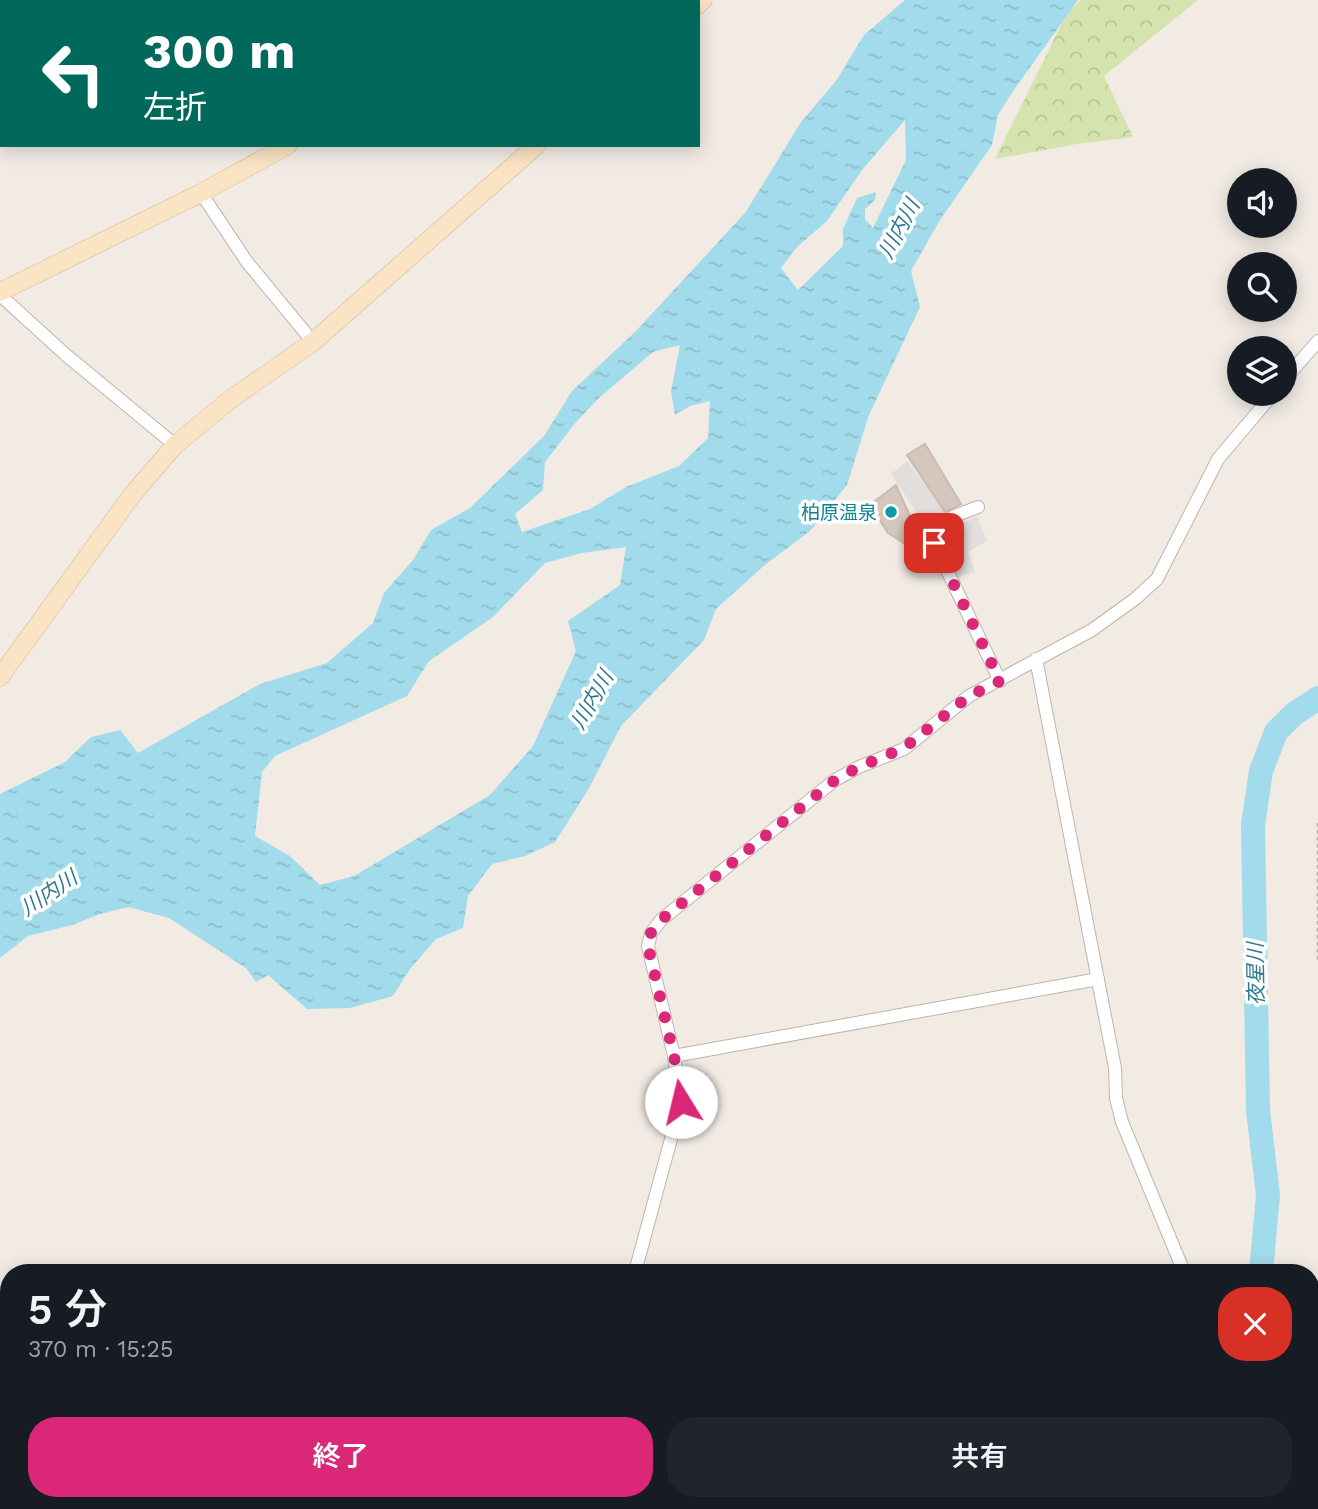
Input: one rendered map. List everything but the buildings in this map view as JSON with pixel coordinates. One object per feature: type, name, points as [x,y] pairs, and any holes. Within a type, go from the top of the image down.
[{"type":"street","points":[[175,445],[66,355],[0,293],[201,193],[284,147]]},
{"type":"street","points":[[0,677],[132,495],[175,445],[231,399],[313,342],[535,147]]},
{"type":"street","points":[[201,193],[247,262],[313,342]]},
{"type":"street","points":[[1297,365],[1318,341]]},
{"type":"street","points":[[637,1264],[681,1102],[674,1056],[648,946],[651,933],[661,920],[835,780],[904,748],[969,696],[1092,630],[1135,599],[1157,579],[1219,459],[1263,406]]},
{"type":"street","points":[[978,507],[952,517],[934,543],[1000,681]]},
{"type":"street","points":[[1036,659],[1115,1068],[1116,1098],[1122,1122],[1181,1264]]},
{"type":"street","points":[[674,1056],[1098,979]]},
{"type":"path","points":[[1318,823],[1318,960]]},
{"type":"green space","points":[[1081,0],[1198,0],[1104,76],[1133,137],[995,159],[1067,13]]},
{"type":"shaded area","points":[[907,461],[956,526],[977,516],[987,541],[968,552],[975,572],[955,578],[940,547],[891,474]]},
{"type":"water","name":"川内川","points":[[905,0],[1078,0],[998,115],[992,145],[940,220],[911,271],[920,307],[869,415],[847,485],[810,531],[766,564],[716,609],[704,640],[621,726],[588,790],[555,842],[525,856],[492,864],[468,896],[463,928],[436,939],[410,969],[393,996],[350,1008],[307,1009],[268,975],[256,982],[246,968],[169,918],[129,907],[28,936],[0,958],[0,794],[65,762],[91,737],[120,730],[138,753],[260,684],[327,663],[373,623],[384,593],[413,560],[431,530],[470,508],[544,436],[572,391],[636,331],[745,213],[801,122],[836,81],[864,35]],"holes":[[[905,120],[906,160],[873,228],[865,219],[865,209],[875,200],[876,192],[857,198],[843,229],[843,246],[798,290],[781,268],[797,247],[827,221],[862,170]],[[680,345],[671,391],[675,415],[690,406],[710,401],[708,438],[679,466],[626,487],[590,509],[522,532],[515,514],[543,490],[545,462],[576,422],[599,398],[653,352]],[[626,547],[620,585],[568,621],[576,651],[533,746],[490,795],[354,876],[320,885],[290,856],[255,836],[262,772],[275,756],[407,696],[429,661],[493,617],[545,563],[582,553]]]},
{"type":"waterway","name":"夜星川","points":[[1262,1264],[1268,1195],[1258,1110],[1253,825],[1261,771],[1276,732],[1294,714],[1318,698]]},
{"type":"place","name":"柏原温泉","points":[[891,512]]},
{"type":"route","points":[[681,1102],[674,1056],[648,946],[651,933],[661,920],[835,780],[904,748],[969,696],[1000,681],[934,543]]}]
